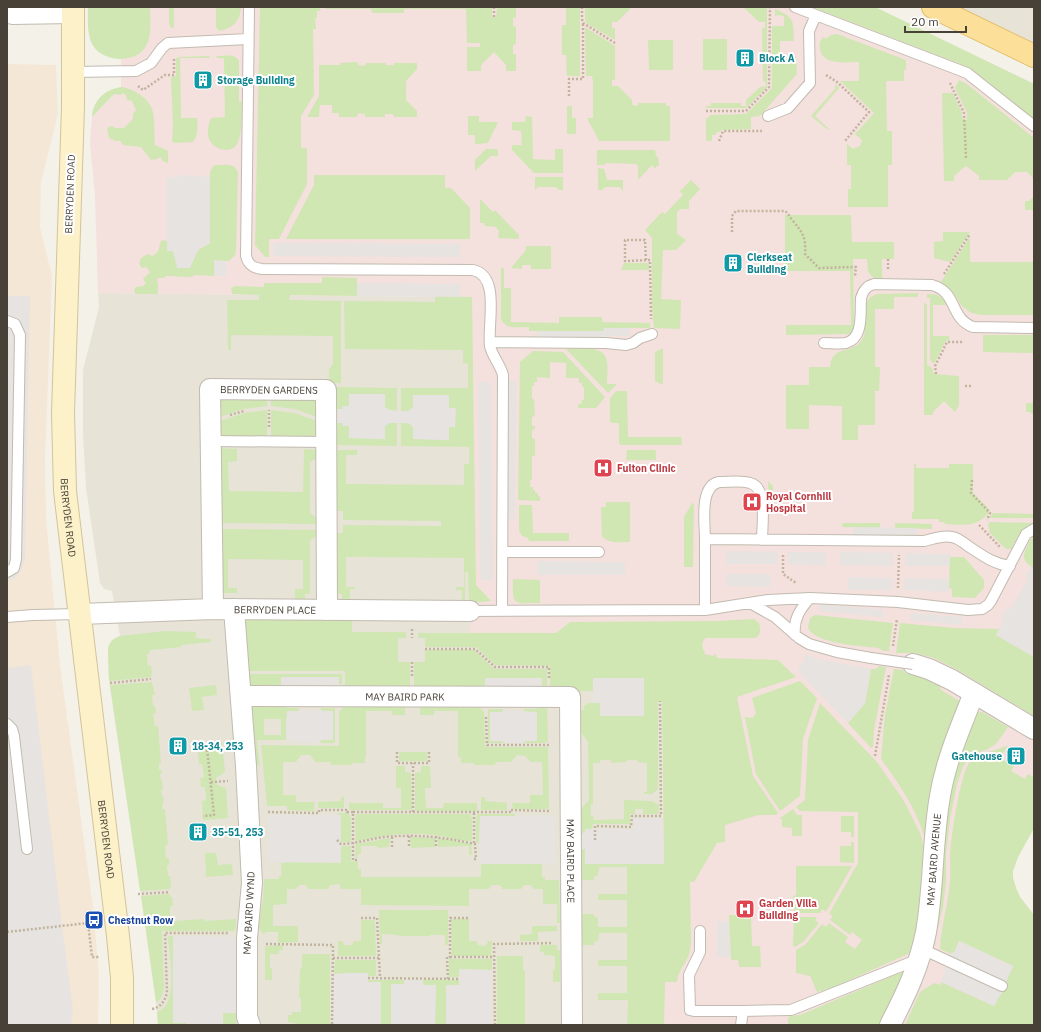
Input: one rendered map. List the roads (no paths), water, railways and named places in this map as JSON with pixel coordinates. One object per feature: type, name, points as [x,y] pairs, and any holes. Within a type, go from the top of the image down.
[{"type":"main road","points":[[933,7],[1034,56]]},
{"type":"main road","name":"BERRYDEN ROAD","points":[[73,10],[73,72],[63,447],[65,490],[118,936],[122,978],[122,1025]]},
{"type":"street","points":[[12,14],[73,10]]},
{"type":"street","name":"BERRYDEN GARDENS","points":[[213,609],[210,389],[269,389],[326,390],[327,610]]},
{"type":"street","name":"BERRYDEN PLACE","points":[[80,614],[213,609],[470,611]]},
{"type":"street","name":"MAY BAIRD WYND","points":[[234,610],[252,883],[247,938],[247,1017],[250,1025]]},
{"type":"street","points":[[913,664],[929,669],[974,693],[1034,729]]},
{"type":"street","name":"MAY BAIRD AVENUE","points":[[890,1025],[910,987],[921,954],[929,909],[934,843],[939,798],[943,778],[956,738],[974,693]]},
{"type":"street","name":"MAY BAIRD PARK","points":[[241,698],[251,696],[570,696]]},
{"type":"street","name":"MAY BAIRD PLACE","points":[[570,696],[572,1025]]},
{"type":"lane","points":[[249,7],[246,256],[248,263],[253,267],[262,269],[476,271],[484,275],[490,287],[490,342],[502,374],[502,611]]},
{"type":"lane","points":[[795,7],[967,73],[1034,126]]},
{"type":"lane","points":[[768,116],[788,108],[810,84],[809,31],[816,15]]},
{"type":"lane","points":[[73,72],[135,72],[151,63],[168,43],[248,39]]},
{"type":"lane","points":[[824,343],[845,343],[852,340],[856,336],[859,328],[861,298],[866,289],[870,285],[874,284],[937,286],[947,293],[960,319],[968,325],[978,328],[1034,328]]},
{"type":"lane","points":[[7,321],[16,324],[20,335],[16,559],[14,568],[7,572]]},
{"type":"lane","points":[[490,342],[606,343],[626,345],[652,334]]},
{"type":"lane","points":[[211,432],[269,442],[327,442]]},
{"type":"lane","points":[[705,610],[706,499],[710,487],[714,483],[752,483],[760,490],[762,498],[762,540]]},
{"type":"lane","points":[[470,611],[705,610],[785,598],[898,602],[976,610],[984,608],[990,603],[1026,534],[1034,529]]},
{"type":"lane","points":[[705,540],[924,541],[943,536],[950,536],[958,539],[991,561],[1010,566]]},
{"type":"lane","points":[[502,552],[599,552]]},
{"type":"lane","points":[[795,635],[795,620],[801,609],[810,598]]},
{"type":"lane","points":[[750,603],[776,617],[803,641],[822,649],[913,664]]},
{"type":"lane","points":[[7,617],[80,614]]},
{"type":"lane","points":[[7,724],[12,729],[14,736],[27,849]]},
{"type":"lane","points":[[700,931],[700,952],[689,975],[690,1010],[694,1011],[791,1010],[921,954],[1002,986]]},
{"type":"lane","points":[[741,1025],[743,1011]]},
{"type":"place","name":"Block A","points":[[745,58]]},
{"type":"place","name":"Storage Building","points":[[203,80]]},
{"type":"place","name":"Clerkseat Building","points":[[733,263]]},
{"type":"place","name":"Fulton Clinic","points":[[603,468]]},
{"type":"place","name":"Royal Cornhill Hospital","points":[[752,502]]},
{"type":"place","name":"18-34, 253","points":[[178,746]]},
{"type":"place","name":"Gatehouse","points":[[1016,756]]},
{"type":"place","name":"35-51, 253","points":[[198,832]]},
{"type":"place","name":"Garden Villa Building","points":[[745,909]]},
{"type":"place","name":"Chestnut Row","points":[[94,920]]}]
